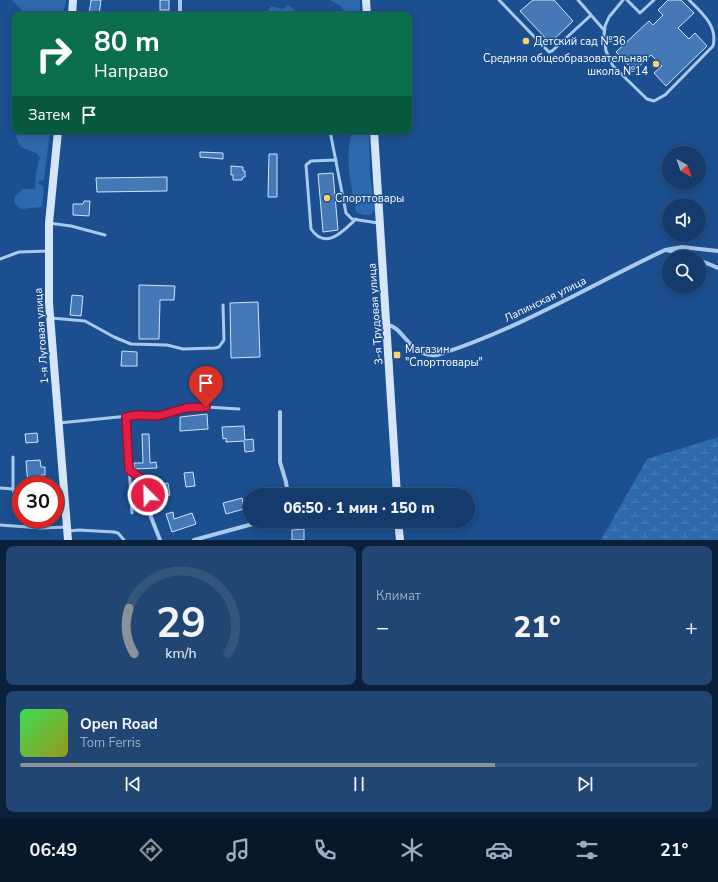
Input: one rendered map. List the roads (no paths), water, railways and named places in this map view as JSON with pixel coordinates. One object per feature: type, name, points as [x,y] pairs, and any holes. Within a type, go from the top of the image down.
[{"type":"street","points":[[72,12],[74,0]]},
{"type":"street","points":[[180,0],[180,12]]},
{"type":"street","points":[[366,0],[367,12]]},
{"type":"street","name":"1-я Луговая улица","points":[[58,134],[49,223],[50,318],[68,540]]},
{"type":"street","name":"3-я Трудовая улица","points":[[374,134],[397,488]]},
{"type":"street","name":"Лапинская улица","points":[[664,250],[682,247],[718,251]]},
{"type":"street","name":"Лапинская улица","points":[[387,325],[394,327],[416,350],[428,355],[437,355],[494,334],[567,300],[662,251]]},
{"type":"street","points":[[706,263],[718,268]]},
{"type":"street","points":[[280,412],[280,462],[287,488]]},
{"type":"street","points":[[146,484],[151,517],[160,540]]},
{"type":"street","points":[[194,540],[243,527]]},
{"type":"street","points":[[399,528],[400,540]]},
{"type":"lane","points":[[499,0],[549,52],[552,51],[590,16]]},
{"type":"lane","points":[[578,0],[590,13],[590,16],[604,30]]},
{"type":"lane","points":[[623,0],[609,18],[604,30],[606,51],[611,63],[647,99],[650,100],[659,99],[713,46],[714,35],[710,23],[689,0]]},
{"type":"lane","points":[[627,0],[640,13],[654,0]]},
{"type":"lane","points":[[331,134],[346,213],[352,219],[380,224]]},
{"type":"lane","points":[[336,160],[311,161],[306,166],[311,229],[316,236],[324,240],[333,238],[356,220]]},
{"type":"lane","points":[[49,223],[71,226],[105,235]]},
{"type":"lane","points":[[0,259],[19,252],[49,251]]},
{"type":"lane","points":[[50,318],[85,321],[130,344],[167,345],[183,349],[215,348],[220,347],[224,340],[223,305]]},
{"type":"lane","points":[[58,423],[138,415],[158,416],[186,408],[206,407],[239,409]]},
{"type":"lane","points":[[126,417],[132,513]]},
{"type":"lane","points":[[13,457],[13,476]]},
{"type":"lane","points":[[129,470],[142,478],[146,484]]},
{"type":"lane","points":[[0,488],[12,489]]},
{"type":"lane","points":[[0,525],[12,526]]},
{"type":"lane","points":[[41,528],[114,532],[118,533],[124,540]]},
{"type":"place","name":"Детский сад №36","points":[[526,41]]},
{"type":"place","name":"Средняя общеобразовательная школа №14","points":[[656,64]]},
{"type":"place","name":"Спорттовары","points":[[327,198]]},
{"type":"place","name":"Магазин \"Спорттовары\"","points":[[397,355]]}]
